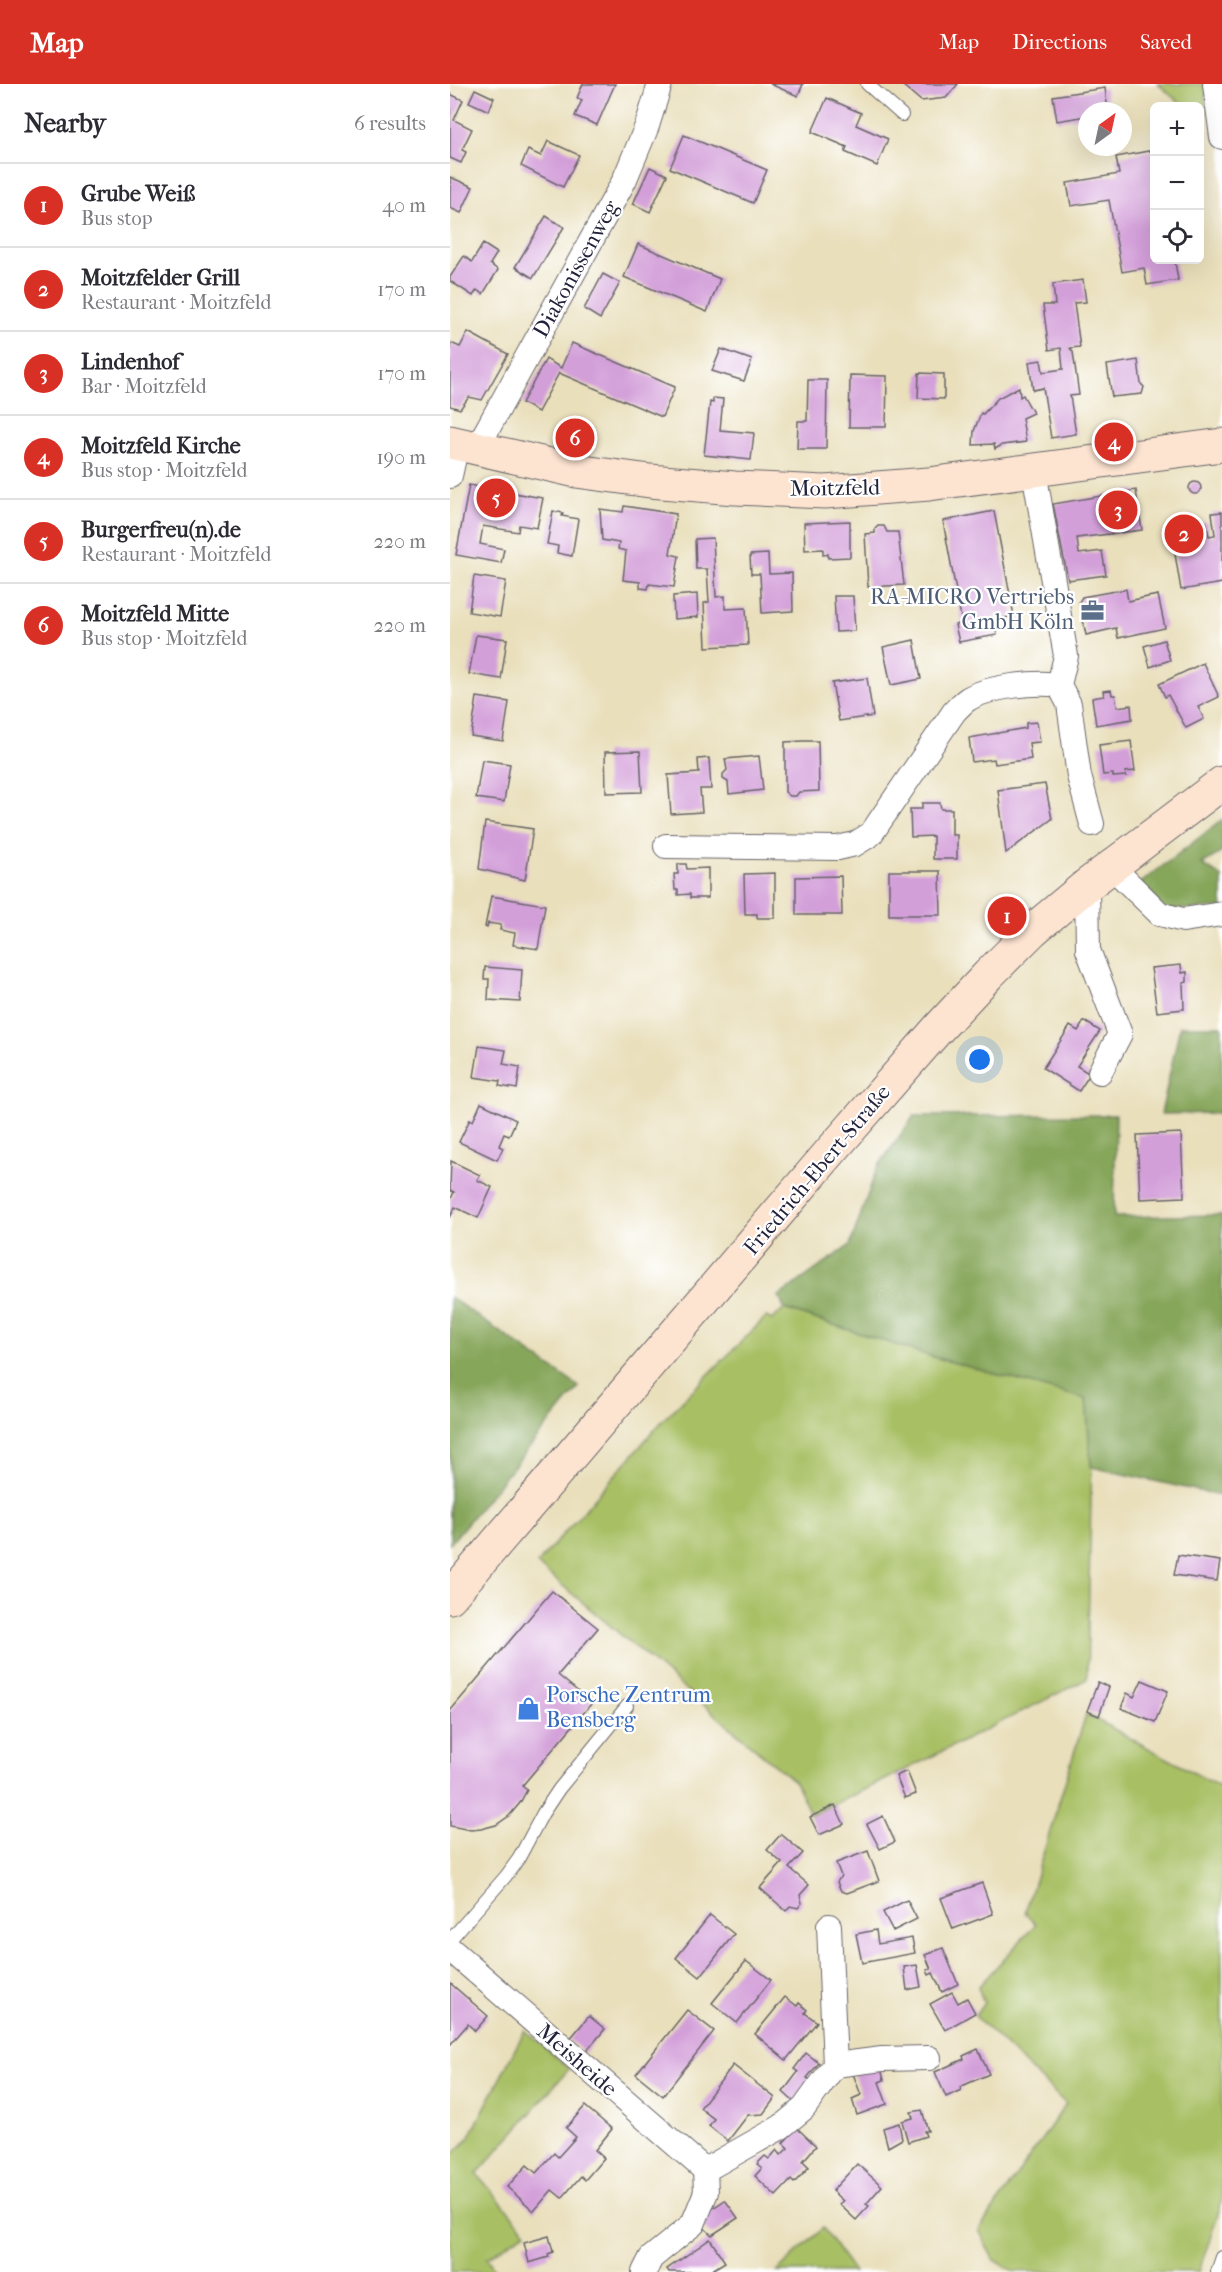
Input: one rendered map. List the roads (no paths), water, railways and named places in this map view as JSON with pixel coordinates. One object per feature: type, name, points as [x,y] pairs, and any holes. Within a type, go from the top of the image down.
[{"type":"main road","name":"Moitzfeld","points":[[461,444],[576,471],[650,481],[825,492],[929,484],[1222,445]]},
{"type":"main road","name":"Friedrich-Ebert-Straße","points":[[450,1597],[937,1030],[1033,930],[1099,876],[1222,783]]},
{"type":"street","name":"Diakonissenweg","points":[[450,476],[461,444],[624,181],[647,126],[660,84]]},
{"type":"street","points":[[1215,84],[1222,137]]},
{"type":"street","points":[[1034,471],[1066,656],[1059,685],[1070,704],[1079,776],[1092,824]]},
{"type":"street","points":[[666,846],[838,848],[855,844],[871,834],[954,712],[966,700],[992,690],[1040,684],[1059,685]]},
{"type":"street","points":[[1100,1072],[1120,1034],[1088,950],[1099,876],[1160,914],[1183,920],[1222,914]]},
{"type":"street","points":[[644,2272],[651,2258],[693,2224],[706,2192],[705,2170],[781,2127],[804,2108],[835,2065],[829,1926]]},
{"type":"street","name":"Meisheide","points":[[450,1949],[705,2170]]},
{"type":"street","points":[[835,2065],[882,2059],[929,2058]]},
{"type":"lane","points":[[867,84],[902,115]]},
{"type":"lane","points":[[450,1940],[506,1876],[559,1790],[627,1706]]},
{"type":"lane","points":[[1217,2272],[1222,2257]]},
{"type":"place","name":"Moitzfeld Mitte","points":[[575,438]]},
{"type":"place","name":"Moitzfeld Kirche","points":[[1114,442]]},
{"type":"place","name":"Burgerfreu(n).de","points":[[496,498]]},
{"type":"place","name":"Lindenhof","points":[[1118,510]]},
{"type":"place","name":"Moitzfelder Grill","points":[[1184,534]]},
{"type":"place","name":"RA-MICRO Vertriebs GmbH Köln","points":[[1092,610]]},
{"type":"place","name":"Grube Weiß","points":[[1007,916]]},
{"type":"place","name":"Porsche Zentrum Bensberg","points":[[528,1708]]}]
